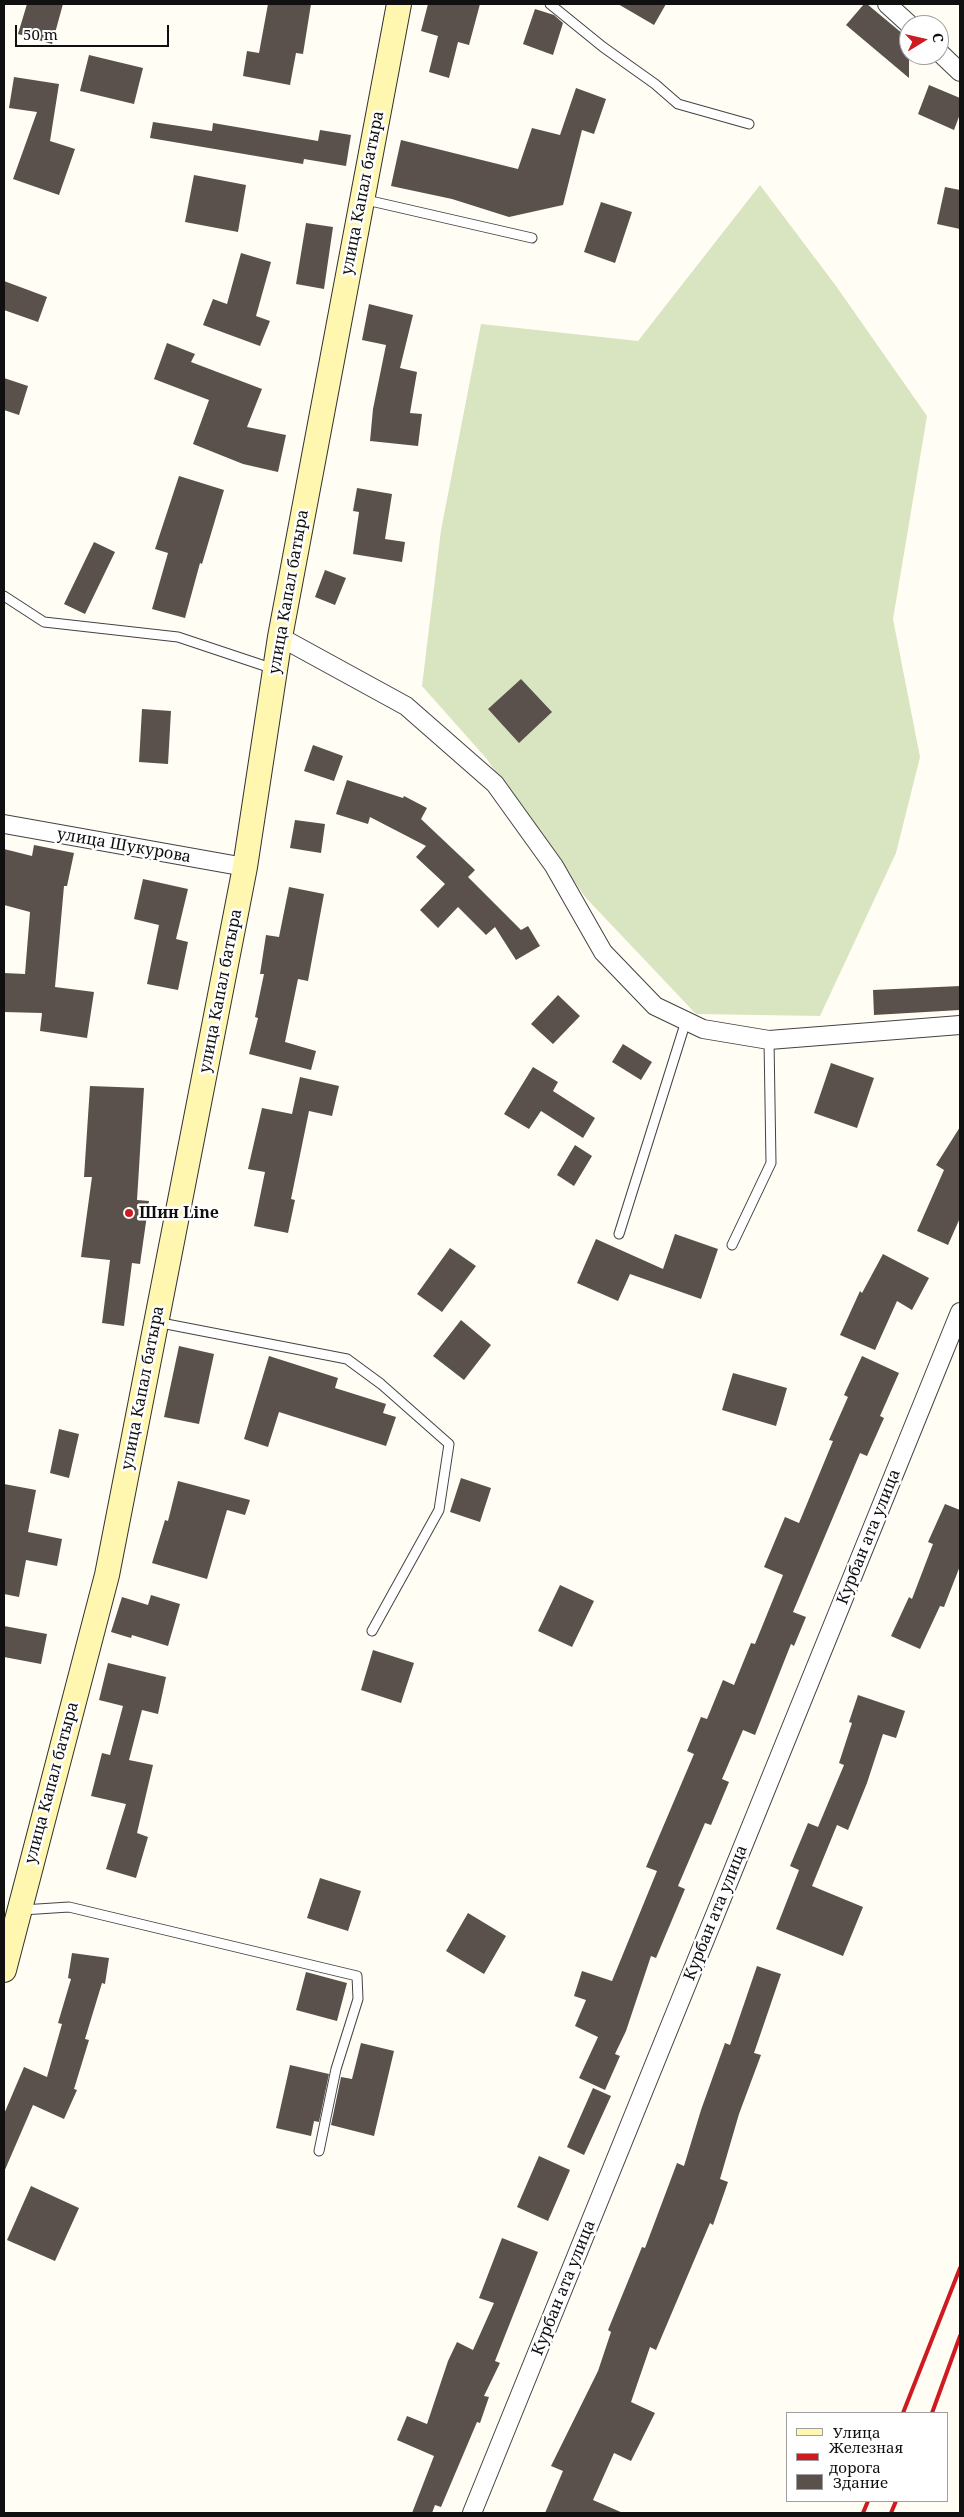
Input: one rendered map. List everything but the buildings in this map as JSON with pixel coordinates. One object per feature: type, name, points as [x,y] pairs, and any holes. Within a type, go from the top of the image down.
[{"type":"main road","name":"улица Капал батыра","points":[[4,1970],[107,1575],[245,867],[280,637],[399,4]]},
{"type":"street","points":[[887,4],[899,15]]},
{"type":"street","points":[[949,62],[960,72]]},
{"type":"street","points":[[280,637],[406,706],[495,784],[554,866],[602,952],[655,1006],[703,1029],[769,1040],[960,1025]]},
{"type":"street","name":"улица Шукурова","points":[[4,824],[245,867]]},
{"type":"street","name":"Курбан ата улица","points":[[472,2513],[960,1312]]},
{"type":"lane","points":[[550,4],[602,47],[655,84],[678,104],[749,124]]},
{"type":"lane","points":[[362,199],[532,238]]},
{"type":"lane","points":[[4,596],[44,622],[178,637],[275,669]]},
{"type":"lane","points":[[619,1234],[686,1021]]},
{"type":"lane","points":[[732,1245],[771,1163],[769,1040]]},
{"type":"lane","points":[[156,1322],[347,1359],[381,1384],[449,1444],[439,1510],[372,1631]]},
{"type":"lane","points":[[19,1910],[69,1906],[357,1976],[358,1999],[336,2069],[319,2151]]},
{"type":"green space","points":[[760,185],[836,286],[927,416],[893,619],[920,757],[896,853],[820,1016],[696,1014],[586,898],[486,758],[422,686],[441,530],[481,324],[638,341]]},
{"type":"railway","points":[[903,2412],[960,2268]]},
{"type":"railway","points":[[932,2412],[960,2336]]},
{"type":"railway","points":[[863,2513],[868,2502]]},
{"type":"railway","points":[[891,2513],[896,2502]]},
{"type":"place","name":"Шин Line","points":[[129,1213]]}]
